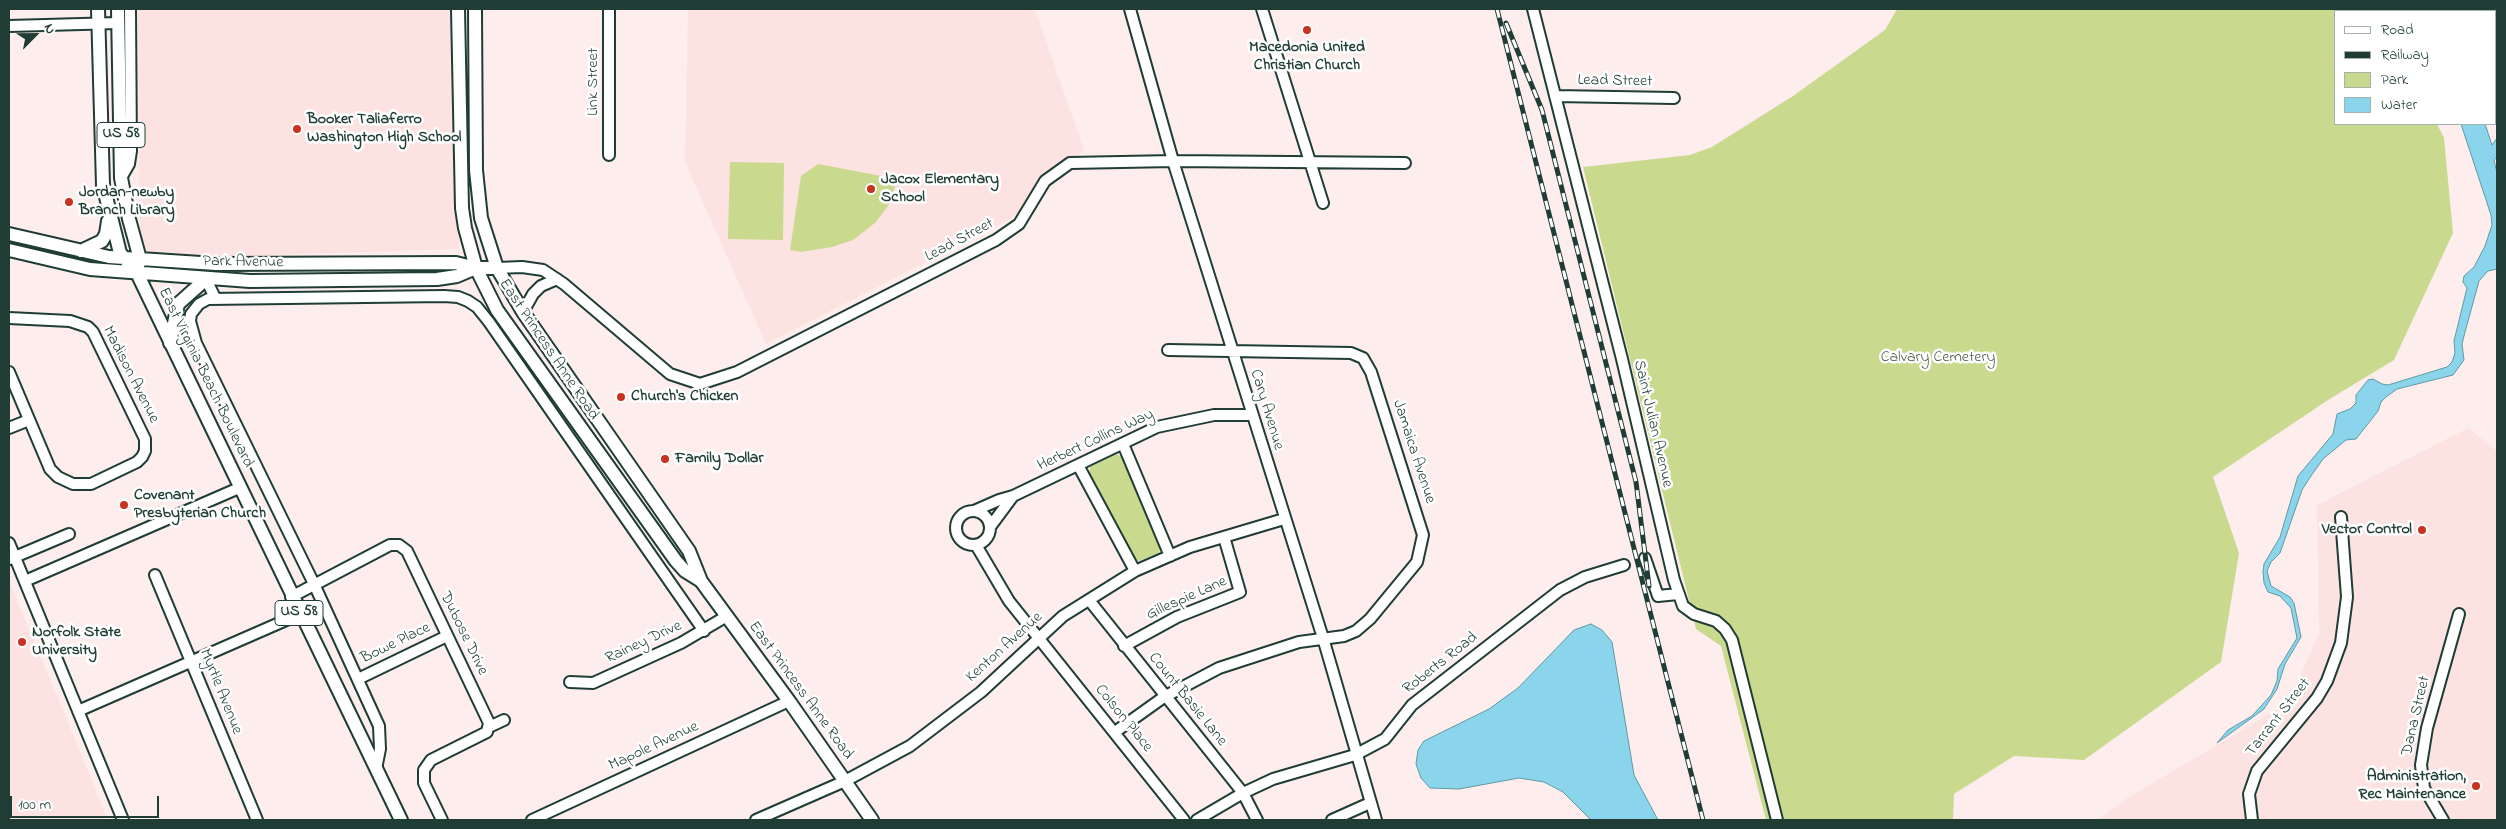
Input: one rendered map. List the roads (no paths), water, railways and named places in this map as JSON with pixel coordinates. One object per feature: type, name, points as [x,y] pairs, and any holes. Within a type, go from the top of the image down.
[{"type":"main road","name":"East Virginia Beach Boulevard","points":[[98,9],[102,169],[108,211],[122,258],[136,274],[401,820]]},
{"type":"main road","name":"US 58","points":[[118,9],[122,178],[129,219],[140,259]]},
{"type":"main road","name":"East Princess Anne Road","points":[[458,9],[462,208],[465,228],[476,268],[497,310],[676,561],[685,571],[701,581]]},
{"type":"main road","name":"East Princess Anne Road","points":[[474,9],[476,170],[481,218],[497,268],[523,312],[689,551],[701,581],[789,701],[872,820]]},
{"type":"main road","points":[[80,251],[102,241],[108,226],[108,211]]},
{"type":"main road","name":"Park Avenue","points":[[9,234],[80,251],[122,258],[264,265],[456,263],[476,268],[497,268]]},
{"type":"main road","name":"Park Avenue","points":[[9,250],[90,269],[136,274],[250,281],[437,279],[456,276],[476,268]]},
{"type":"main road","points":[[136,274],[140,259]]},
{"type":"main road","points":[[170,343],[178,304],[206,279]]},
{"type":"street","points":[[122,178],[129,164],[131,151],[130,9]]},
{"type":"street","name":"Link Street","points":[[609,9],[609,155]]},
{"type":"street","name":"Cary Avenue","points":[[1130,9],[1173,160],[1284,520],[1323,638],[1355,754],[1376,820]]},
{"type":"street","points":[[1262,9],[1323,203]]},
{"type":"street","name":"Saint Julian Avenue","points":[[1533,9],[1678,594],[1683,606],[1689,611],[1716,622],[1725,629],[1732,640],[1777,820]]},
{"type":"street","points":[[9,26],[118,23]]},
{"type":"street","name":"Lead Street","points":[[1555,96],[1674,98]]},
{"type":"street","name":"Lead Street","points":[[497,268],[532,267],[543,270],[557,279],[670,374],[700,384],[737,372],[996,240],[1019,224],[1045,181],[1070,164],[1173,160],[1406,164]]},
{"type":"street","points":[[206,279],[214,298]]},
{"type":"street","points":[[523,312],[533,294],[546,283],[557,279]]},
{"type":"street","points":[[376,769],[380,749],[379,726],[314,584],[196,343],[190,321],[191,314],[199,304],[214,298],[444,296],[458,297],[468,301],[477,307],[489,322],[704,630]]},
{"type":"street","name":"Madison Avenue","points":[[9,318],[70,322],[88,327],[93,332],[145,439],[145,451],[137,462],[90,484],[72,484],[58,477],[50,469],[9,372]]},
{"type":"street","name":"Jamaica Avenue","points":[[1115,732],[1164,697],[1219,668],[1299,642],[1344,636],[1356,631],[1370,619],[1417,562],[1423,534],[1416,507],[1371,372],[1363,358],[1351,353],[1168,350]]},
{"type":"street","name":"Herbert Collins Way","points":[[1038,638],[1008,602],[976,545],[962,541],[956,529],[961,516],[1013,496],[1157,427],[1214,415],[1252,415]]},
{"type":"street","points":[[9,428],[29,420]]},
{"type":"street","points":[[1123,444],[1170,556]]},
{"type":"street","points":[[1078,465],[1135,571]]},
{"type":"street","points":[[25,581],[239,488]]},
{"type":"street","name":"Herbert Collins Way","points":[[976,545],[988,536],[990,527],[1013,496]]},
{"type":"street","points":[[974,511],[986,518],[990,527]]},
{"type":"street","name":"Tarrant Street","points":[[2252,820],[2249,794],[2258,771],[2317,698],[2330,674],[2340,643],[2345,618],[2347,588],[2341,517]]},
{"type":"street","name":"Kenton Avenue","points":[[756,820],[844,782],[910,746],[981,692],[1063,616],[1135,571],[1170,556],[1224,537],[1284,520]]},
{"type":"street","points":[[12,558],[68,534]]},
{"type":"street","name":"Gillespie Lane","points":[[1124,646],[1177,617],[1240,592],[1224,537]]},
{"type":"street","points":[[9,543],[12,558],[25,581],[123,820]]},
{"type":"street","name":"Dubose Drive","points":[[291,596],[390,546],[398,545],[407,551],[489,723],[489,727]]},
{"type":"street","points":[[1645,558],[1658,596],[1678,594]]},
{"type":"street","name":"Roberts Road","points":[[1197,820],[1243,793],[1273,779],[1355,754],[1385,739],[1412,705],[1560,590],[1585,577],[1624,565]]},
{"type":"street","name":"Myrtle Avenue","points":[[155,575],[257,820]]},
{"type":"street","name":"Count Basie Lane","points":[[1088,600],[1243,793],[1257,820]]},
{"type":"street","points":[[78,711],[300,614]]},
{"type":"street","name":"Dana Street","points":[[2443,820],[2424,788],[2421,765],[2427,728],[2458,614]]},
{"type":"street","name":"Rainey Drive","points":[[570,682],[593,683],[704,630],[726,616]]},
{"type":"street","name":"Bowe Place","points":[[358,679],[447,636]]},
{"type":"street","name":"Colson Place","points":[[1038,638],[1184,820]]},
{"type":"street","name":"Mapole Avenue","points":[[532,820],[789,701]]},
{"type":"street","points":[[442,820],[424,782],[424,770],[431,760],[487,732],[489,727],[504,720]]},
{"type":"street","points":[[1332,820],[1370,803]]},
{"type":"water","points":[[2461,125],[2485,125],[2492,145],[2497,138],[2497,157],[2494,160],[2497,173],[2497,269],[2488,271],[2479,281],[2462,344],[2464,360],[2453,375],[2397,389],[2386,397],[2381,402],[2378,411],[2356,439],[2346,440],[2323,459],[2311,476],[2302,490],[2280,553],[2271,562],[2267,571],[2271,586],[2290,597],[2294,603],[2301,637],[2285,664],[2277,689],[2264,709],[2217,743],[2228,730],[2252,716],[2271,695],[2277,681],[2278,669],[2297,638],[2291,608],[2280,596],[2268,592],[2264,583],[2263,572],[2264,564],[2280,537],[2298,476],[2333,434],[2337,414],[2350,409],[2356,403],[2356,395],[2368,380],[2373,379],[2388,385],[2447,367],[2452,362],[2455,353],[2454,341],[2467,288],[2463,282],[2464,276],[2474,267],[2485,246],[2492,225],[2491,215]]},
{"type":"water","points":[[1591,624],[1602,630],[1612,642],[1634,775],[1658,820],[1591,820],[1563,792],[1544,782],[1519,778],[1459,789],[1430,788],[1421,778],[1416,764],[1418,750],[1424,741],[1489,709],[1518,688],[1574,630]]},
{"type":"railway","points":[[1497,9],[1703,820]]},
{"type":"railway","points":[[1506,23],[1542,110],[1636,482],[1649,586]]},
{"type":"place","name":"Macedonia United Christian Church","points":[[1307,30]]},
{"type":"place","name":"Booker Taliaferro Washington High School","points":[[297,129]]},
{"type":"place","name":"Jacox Elementary School","points":[[871,189]]},
{"type":"place","name":"Jordan-newby Branch Library","points":[[69,202]]},
{"type":"place","name":"Church's Chicken","points":[[621,397]]},
{"type":"place","name":"Family Dollar","points":[[665,459]]},
{"type":"place","name":"Covenant Presbyterian Church","points":[[124,505]]},
{"type":"place","name":"Vector Control","points":[[2422,530]]},
{"type":"place","name":"Norfolk State University","points":[[22,642]]},
{"type":"place","name":"Administration, Rec Maintenance","points":[[2476,786]]},
{"type":"park label","name":"Calvary Cemetery","points":[[1938,358]]}]
